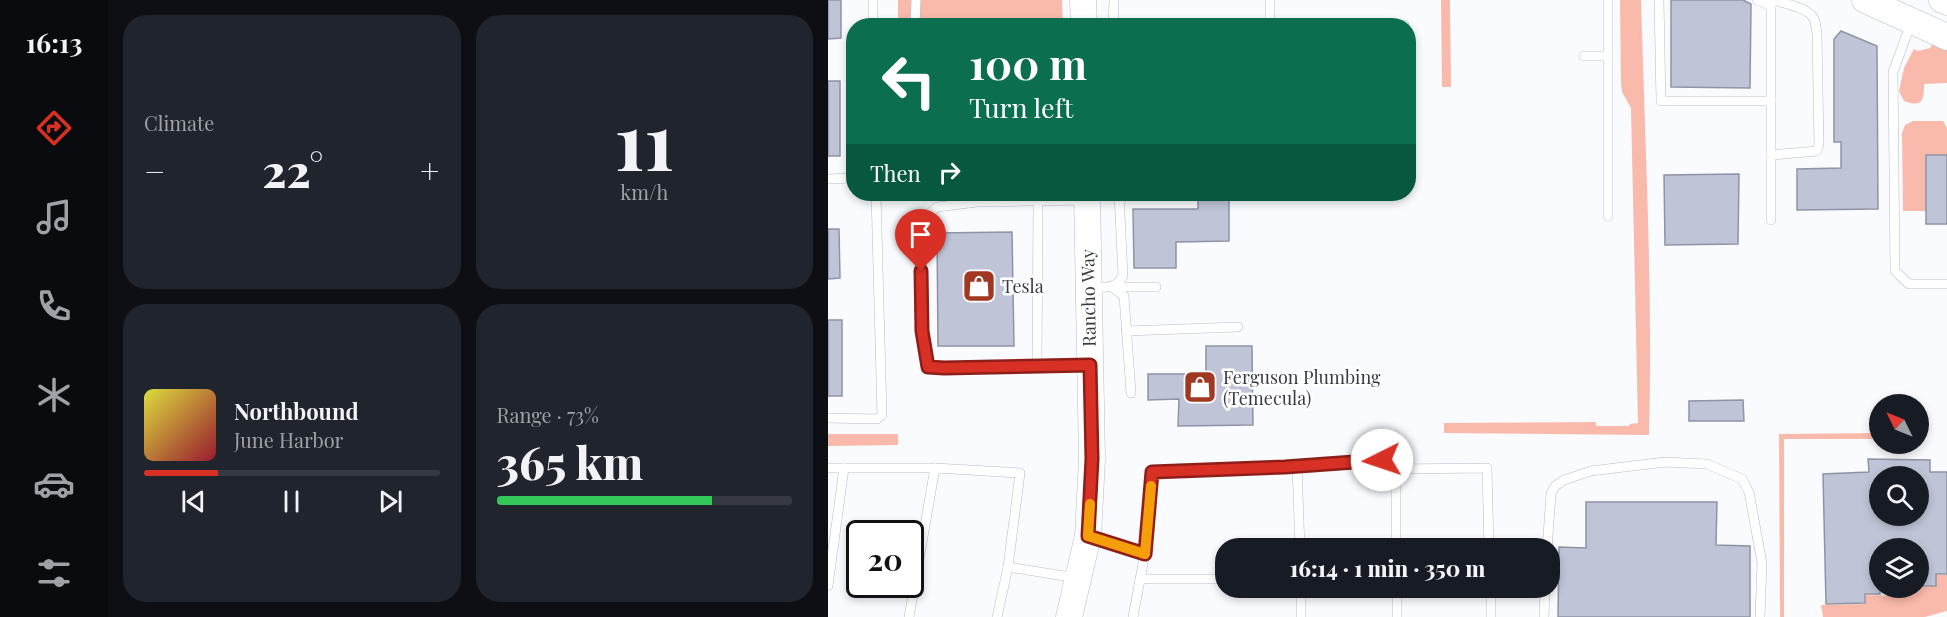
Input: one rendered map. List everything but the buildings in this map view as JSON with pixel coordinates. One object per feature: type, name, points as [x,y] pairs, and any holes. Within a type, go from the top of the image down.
[{"type":"street","points":[[1083,0],[1084,18]]},
{"type":"street","points":[[1865,0],[1947,37]]},
{"type":"street","points":[[1942,0],[1947,2]]},
{"type":"street","name":"Rancho Way","points":[[1069,617],[1088,536],[1092,459],[1090,365],[1100,287],[1088,201]]},
{"type":"lane","points":[[873,0],[873,18]]},
{"type":"lane","points":[[915,18],[916,0]]},
{"type":"lane","points":[[1113,18],[1114,0]]},
{"type":"lane","points":[[1270,0],[1270,18]]},
{"type":"lane","points":[[1608,0],[1608,216]]},
{"type":"lane","points":[[1659,0],[1661,101],[1771,101]]},
{"type":"lane","points":[[1757,0],[1806,11],[1814,20],[1817,34],[1820,144],[1817,151],[1771,155]]},
{"type":"lane","points":[[1771,220],[1772,2]]},
{"type":"lane","points":[[1912,21],[1893,72],[1895,271],[1909,284],[1947,284]]},
{"type":"lane","points":[[1584,56],[1608,56]]},
{"type":"lane","points":[[828,179],[846,178]]},
{"type":"lane","points":[[828,418],[877,419],[882,415],[876,201]]},
{"type":"lane","points":[[1048,201],[977,202],[937,207],[923,219],[922,331],[928,367],[1090,365]]},
{"type":"lane","points":[[1100,287],[1119,283],[1123,276],[1119,201]]},
{"type":"lane","points":[[1037,365],[1038,202]]},
{"type":"lane","points":[[1100,287],[1156,287]]},
{"type":"lane","points":[[1100,287],[1124,296],[1131,393]]},
{"type":"lane","points":[[1126,331],[1238,327]]},
{"type":"lane","points":[[1133,617],[1145,554],[1152,472],[1382,460],[1396,469],[1487,468],[1490,538]]},
{"type":"lane","points":[[1547,538],[1551,494],[1555,486],[1564,480],[1590,471],[1665,462],[1707,464],[1742,479],[1749,492],[1762,563],[1760,617]]},
{"type":"lane","points":[[1297,465],[1300,538]]},
{"type":"lane","points":[[828,468],[935,468],[1020,473],[1008,567],[997,617]]},
{"type":"lane","points":[[828,586],[844,468]]},
{"type":"lane","points":[[909,617],[935,468]]},
{"type":"lane","points":[[1396,469],[1396,538]]},
{"type":"lane","points":[[1088,536],[1145,554]]},
{"type":"lane","points":[[1008,567],[1078,578]]},
{"type":"lane","points":[[1140,579],[1215,579]]},
{"type":"lane","points":[[1301,598],[1301,617]]},
{"type":"lane","points":[[1397,598],[1397,617]]},
{"type":"lane","points":[[1491,598],[1491,617]]},
{"type":"lane","points":[[1544,617],[1545,598]]},
{"type":"shaded area","points":[[898,0],[1062,0],[1063,18],[898,18]]},
{"type":"shaded area","points":[[1441,0],[1450,0],[1451,87],[1442,87]]},
{"type":"shaded area","points":[[1620,0],[1641,0],[1649,272],[1649,435],[1444,433],[1444,423],[1596,422],[1596,426],[1629,426],[1638,423],[1631,108],[1622,92],[1621,83]]},
{"type":"shaded area","points":[[1933,43],[1947,50],[1947,83],[1924,84],[1923,98],[1919,103],[1904,101],[1899,91],[1904,68],[1914,49],[1918,51],[1930,48]]},
{"type":"shaded area","points":[[1913,121],[1943,121],[1947,128],[1947,155],[1926,155],[1926,211],[1903,211],[1902,133],[1905,125]]},
{"type":"shaded area","points":[[1869,433],[1869,439],[1784,439],[1784,617],[1780,617],[1779,434]]},
{"type":"shaded area","points":[[828,434],[898,434],[898,445],[828,446]]},
{"type":"shaded area","points":[[1936,575],[1947,575],[1947,611],[1925,617],[1823,617],[1821,605],[1865,604],[1866,595],[1869,595],[1869,598],[1929,598],[1929,586],[1936,586]]},
{"type":"slow traffic","points":[[1090,504],[1088,536],[1145,554],[1151,486]]},
{"type":"place","name":"Tesla","points":[[979,286]]},
{"type":"place","name":"Ferguson Plumbing (Temecula)","points":[[1200,387]]},
{"type":"route","points":[[921,271],[922,331],[928,367],[1090,365],[1092,459],[1088,536],[1145,554],[1152,472],[1285,467],[1382,460]]}]
